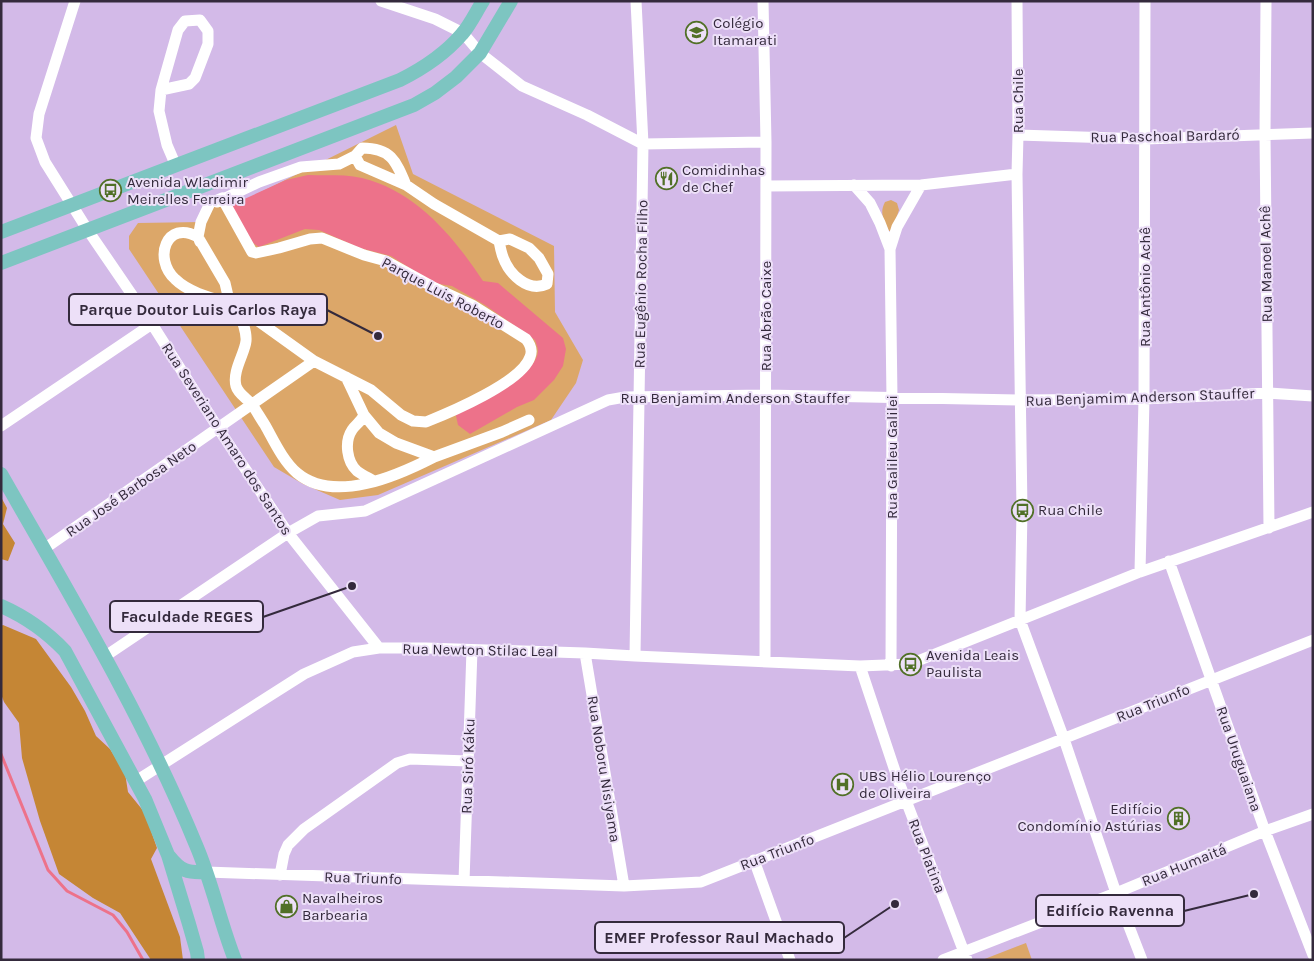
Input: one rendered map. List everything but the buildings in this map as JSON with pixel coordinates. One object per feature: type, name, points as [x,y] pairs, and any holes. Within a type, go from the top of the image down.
[{"type":"main road","points":[[1,232],[400,80],[422,69],[442,54],[463,33],[483,1]]},
{"type":"main road","points":[[1,263],[414,105],[436,93],[456,77],[480,53],[511,1]]},
{"type":"main road","points":[[1,474],[104,657],[161,766],[206,872],[235,960]]},
{"type":"main road","points":[[1,606],[33,622],[51,636],[65,651],[136,781],[168,855],[190,924],[198,960]]},
{"type":"main road","points":[[168,855],[176,865],[186,871],[206,872]]},
{"type":"street","name":"Rua Severiano Amaro dos Santos","points":[[75,1],[39,114],[36,138],[45,162],[87,229],[152,324],[288,533],[379,648]]},
{"type":"street","points":[[380,1],[435,19],[463,33],[480,53],[522,86],[587,115],[643,144],[766,142]]},
{"type":"street","name":"Rua Eugênio Rocha Filho","points":[[635,656],[643,144],[636,1]]},
{"type":"street","name":"Rua Abrão Caixe","points":[[763,1],[766,142],[765,662]]},
{"type":"street","name":"Rua Chile","points":[[1017,1],[1017,174],[1022,510],[1020,620],[1064,738],[1116,892],[1142,960]]},
{"type":"street","name":"Rua Antônio Achê","points":[[1140,572],[1144,399],[1145,1]]},
{"type":"street","name":"Rua Manoel Achê","points":[[1266,1],[1265,134],[1269,528]]},
{"type":"street","points":[[161,90],[189,84],[195,78],[208,44],[208,31],[200,20],[186,21],[178,30],[161,90],[159,111],[167,145],[176,166]]},
{"type":"street","name":"Rua Paschoal Bardaró","points":[[1018,135],[1145,139],[1313,133]]},
{"type":"street","points":[[224,301],[198,237],[197,230],[209,208],[222,198],[301,167],[339,164],[355,156],[362,148],[371,148],[392,156],[398,164],[406,184]]},
{"type":"street","points":[[355,156],[360,165],[406,184],[434,204],[499,240],[510,239],[529,248],[539,258],[548,274],[546,284],[539,288],[519,280],[503,259],[499,240]]},
{"type":"street","points":[[766,186],[921,185],[1017,174]]},
{"type":"street","name":"Rua Galileu Galilei","points":[[854,185],[870,203],[890,249]]},
{"type":"street","name":"Rua Galileu Galilei","points":[[892,666],[890,249],[897,227],[921,185]]},
{"type":"street","name":"Parque Luis Roberto","points":[[198,237],[225,283],[228,296],[236,305],[314,361],[371,390],[401,415],[413,421],[426,422],[504,384],[526,366],[531,355],[530,346],[526,338],[472,306],[386,261],[364,255],[322,238],[310,239],[256,253],[252,252],[222,198]]},
{"type":"street","points":[[198,237],[190,232],[177,232],[168,239],[163,256],[166,270],[176,280],[190,289],[236,305],[243,324],[246,342],[239,360],[235,384],[238,391],[252,405],[284,457],[297,473],[314,482],[335,488],[353,486],[409,470],[434,457],[529,420]]},
{"type":"street","points":[[1,426],[152,324]]},
{"type":"street","points":[[218,428],[314,361]]},
{"type":"street","points":[[346,377],[364,415],[379,432],[396,443],[434,457]]},
{"type":"street","name":"Rua Benjamim Anderson Stauffer","points":[[104,657],[288,533],[318,516],[365,511],[608,400],[625,396],[766,395],[1020,400],[1144,399],[1268,393],[1313,396]]},
{"type":"street","points":[[364,415],[362,421],[356,424],[350,432],[347,447],[351,464],[358,472],[374,481]]},
{"type":"street","name":"Rua José Barbosa Neto","points":[[44,550],[218,428]]},
{"type":"street","points":[[860,666],[910,664],[1140,572],[1313,512]]},
{"type":"street","name":"Rua Uruguaiana","points":[[1170,561],[1265,831],[1313,956]]},
{"type":"street","name":"Rua Triunfo","points":[[206,872],[624,886],[701,882],[1313,640]]},
{"type":"street","name":"Rua Newton Stilac Leal","points":[[136,781],[304,674],[353,652],[379,648],[585,652],[860,666]]},
{"type":"street","name":"Rua Siró Káku","points":[[464,881],[472,650]]},
{"type":"street","name":"Rua Noboru Nisiyama","points":[[585,652],[624,886]]},
{"type":"street","name":"Rua Platina","points":[[860,666],[906,802],[965,956]]},
{"type":"street","points":[[280,875],[284,854],[288,845],[396,763],[410,759],[468,760]]},
{"type":"street","name":"Rua Humaitá","points":[[943,960],[965,956],[1265,831],[1313,814]]},
{"type":"street","points":[[754,860],[790,960]]},
{"type":"shaded area","points":[[396,125],[413,174],[554,246],[555,312],[583,360],[576,383],[551,420],[378,495],[340,500],[303,484],[274,467],[129,249],[129,236],[138,223],[201,222],[222,198],[229,208]]},
{"type":"shaded area","points":[[308,175],[356,177],[382,184],[400,193],[432,218],[472,264],[483,281],[498,283],[563,338],[566,349],[563,366],[554,380],[534,400],[517,407],[470,434],[458,425],[455,411],[504,387],[527,370],[535,361],[538,351],[535,340],[485,305],[452,286],[433,283],[391,256],[360,248],[319,230],[305,229],[259,247],[250,241],[229,206],[286,180]]},
{"type":"shaded area","points":[[891,200],[897,203],[899,210],[892,231],[889,231],[885,224],[882,210],[885,202]]},
{"type":"shaded area","points":[[1,497],[7,508],[3,524],[15,543],[8,561],[1,559]]},
{"type":"shaded area","points":[[3,625],[36,639],[71,687],[85,711],[96,736],[110,749],[125,773],[128,792],[145,813],[157,848],[151,859],[180,937],[183,960],[151,960],[120,913],[93,898],[59,874],[40,821],[22,758],[19,723],[4,702],[1,694],[1,626]]},
{"type":"shaded area","points":[[1026,943],[1032,960],[982,960]]},
{"type":"waterway","points":[[1,754],[48,870],[67,891],[113,915],[127,932],[143,960]]},
{"type":"place","name":"Colégio Itamarati","points":[[697,32]]},
{"type":"place","name":"Comidinhas de Chef","points":[[666,179]]},
{"type":"place","name":"Avenida Wladimir Meirelles Ferreira","points":[[111,191]]},
{"type":"place","name":"Parque Doutor Luis Carlos Raya","points":[[378,336]]},
{"type":"place","name":"Rua Chile","points":[[1022,510]]},
{"type":"place","name":"Faculdade REGES","points":[[352,586]]},
{"type":"place","name":"Avenida Leais Paulista","points":[[910,664]]},
{"type":"place","name":"UBS Hélio Lourenço de Oliveira","points":[[843,785]]},
{"type":"place","name":"Edifício Condomínio Astúrias","points":[[1178,818]]},
{"type":"place","name":"Edifício Ravenna","points":[[1254,894]]},
{"type":"place","name":"EMEF Professor Raul Machado","points":[[895,904]]},
{"type":"place","name":"Navalheiros Barbearia","points":[[286,907]]}]
